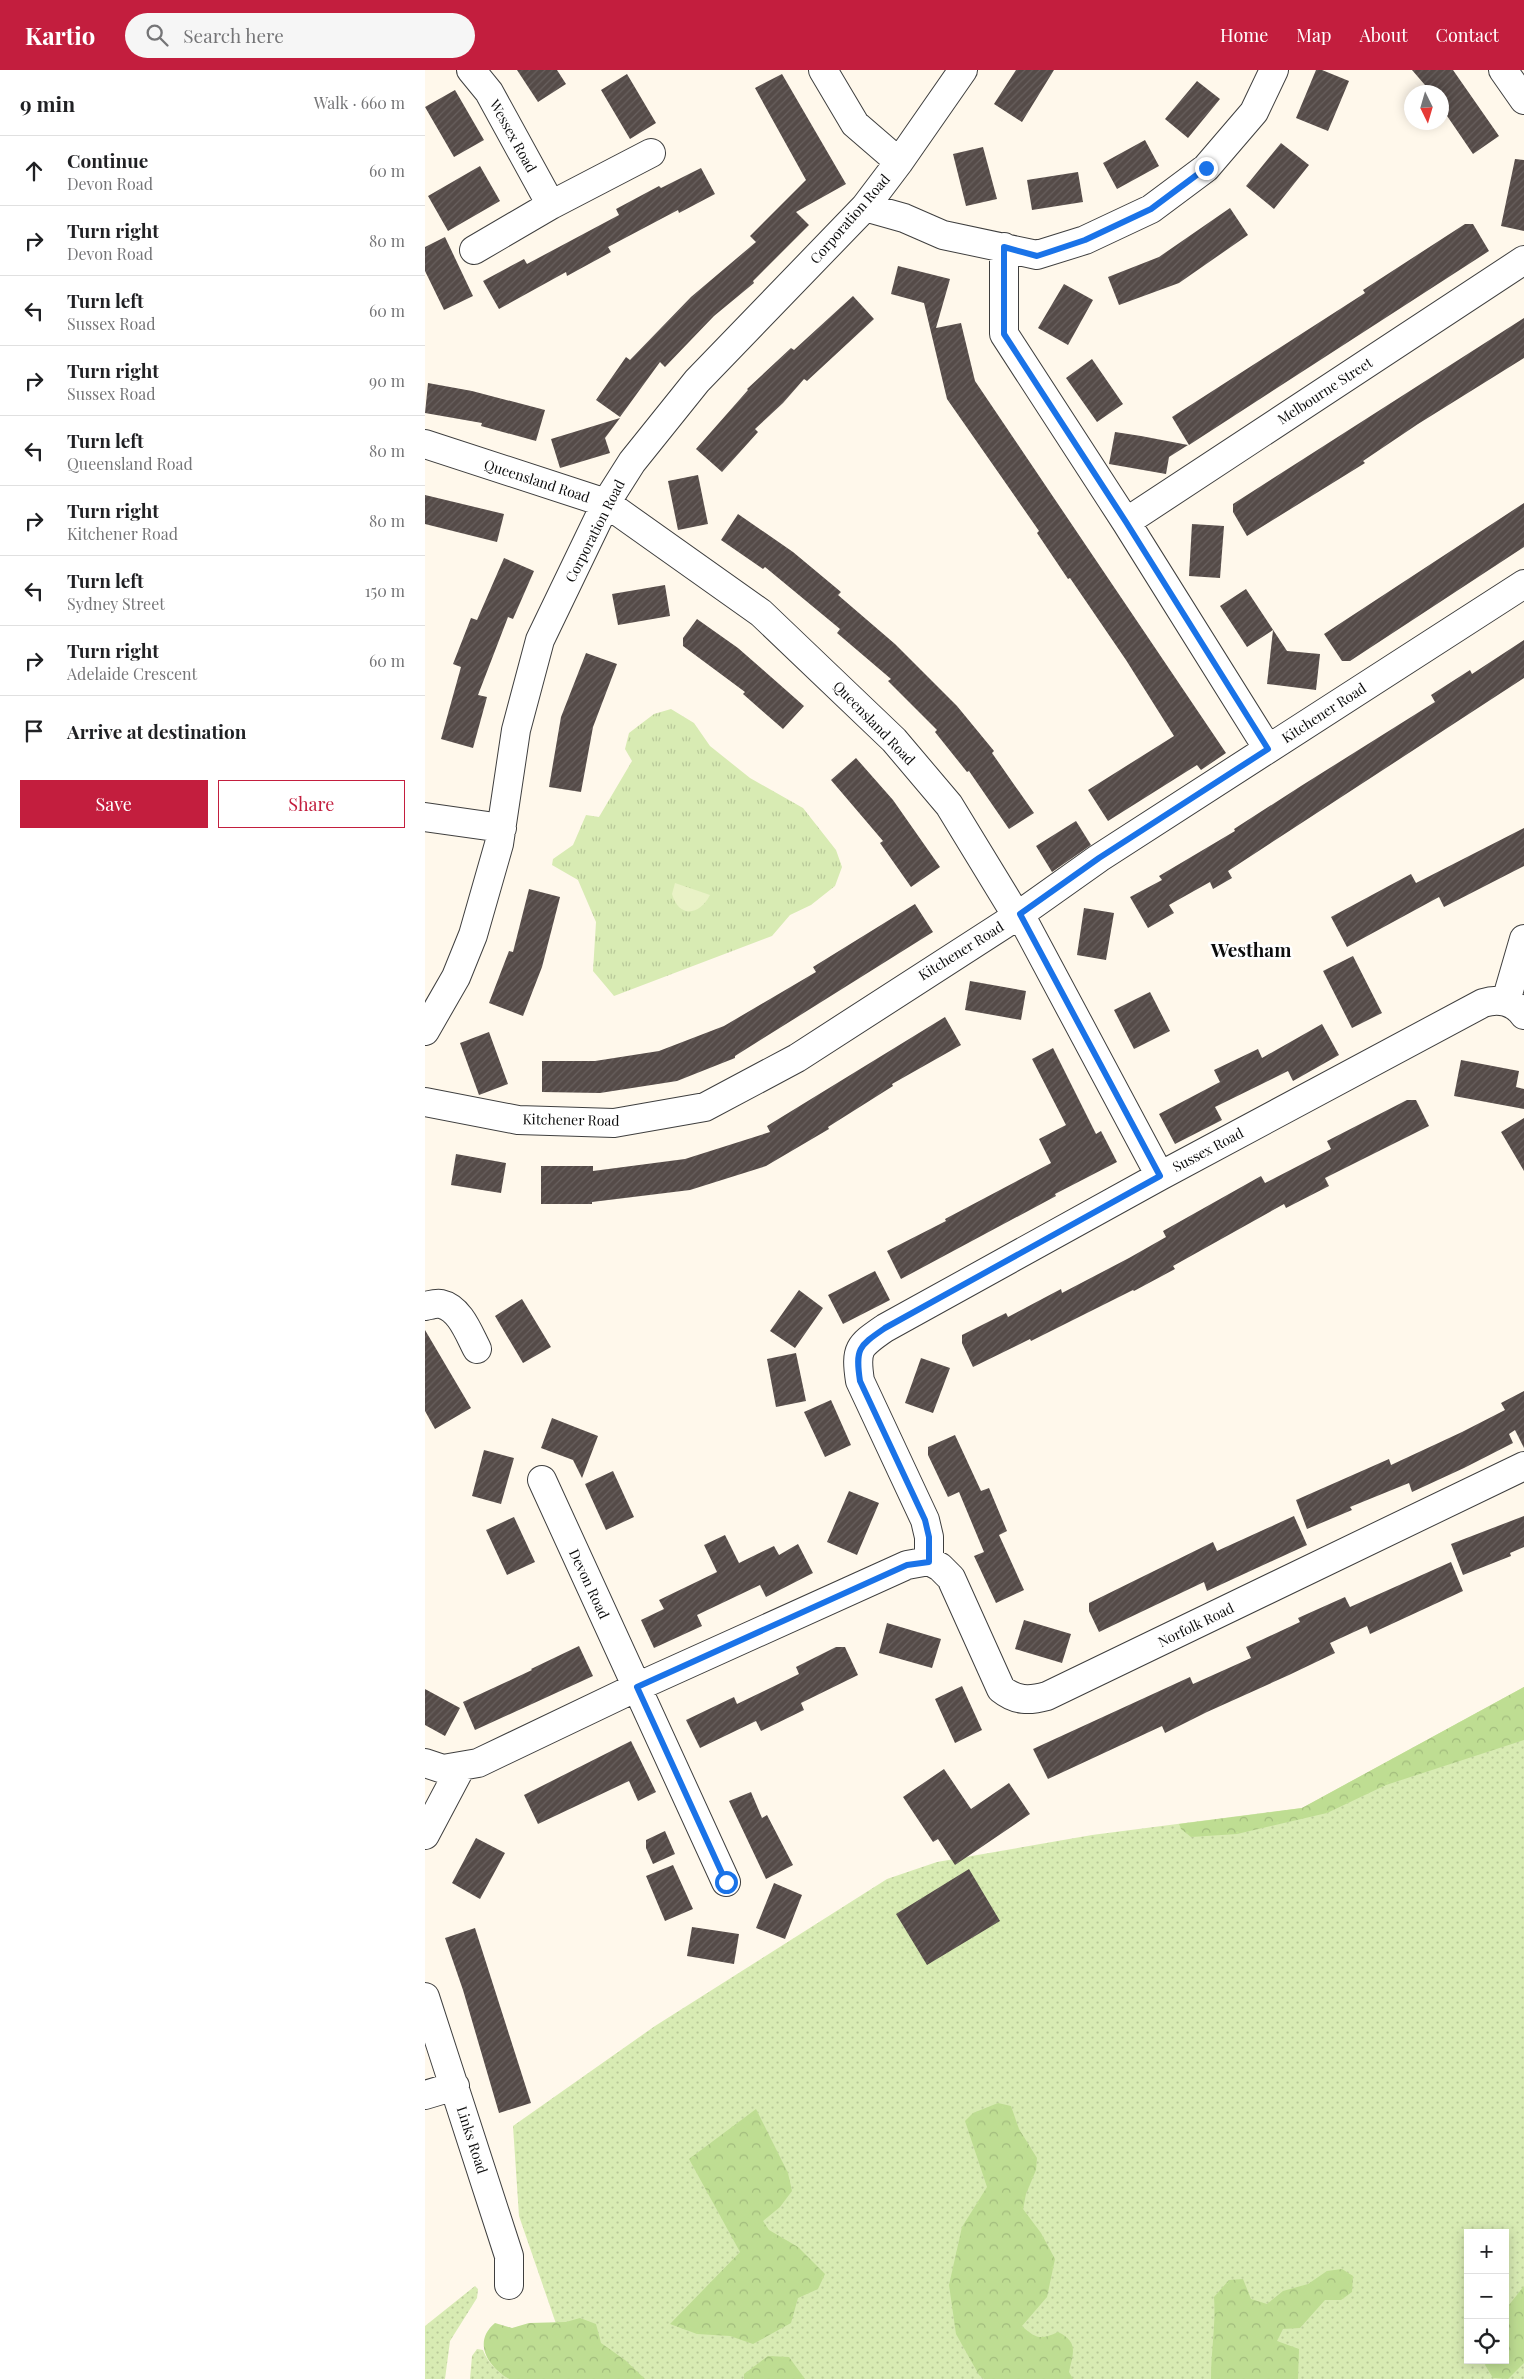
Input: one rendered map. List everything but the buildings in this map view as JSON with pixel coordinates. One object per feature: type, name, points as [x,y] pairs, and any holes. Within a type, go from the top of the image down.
[{"type":"street","name":"Wessex Road","points":[[471,70],[489,92],[551,205]]},
{"type":"street","points":[[823,70],[855,124],[899,162]]},
{"type":"street","name":"Corporation Road","points":[[425,1031],[456,977],[473,935],[502,828],[516,730],[540,640],[606,503],[632,462],[697,381],[865,207],[963,70]]},
{"type":"street","points":[[865,207],[904,218],[943,235],[1004,247],[1037,256],[1085,240],[1151,209],[1206,168],[1254,112],[1274,70]]},
{"type":"street","points":[[1503,70],[1524,100]]},
{"type":"street","points":[[474,250],[551,205],[651,153]]},
{"type":"street","points":[[1004,247],[1004,334],[1126,522],[1268,749]]},
{"type":"street","name":"Melbourne Street","points":[[1126,522],[1524,260]]},
{"type":"street","name":"Queensland Road","points":[[425,444],[606,503],[761,613],[894,740],[949,804],[1010,906],[1020,914],[1160,1176]]},
{"type":"street","name":"Kitchener Road","points":[[425,1102],[518,1120],[614,1123],[705,1107],[797,1058],[1020,914],[1099,858],[1524,584]]},
{"type":"street","points":[[425,817],[502,828]]},
{"type":"street","points":[[1515,1008],[1524,939]]},
{"type":"street","name":"Sussex Road","points":[[929,1562],[929,1537],[925,1520],[860,1381],[857,1360],[863,1344],[885,1328],[1160,1176],[1483,1003],[1493,1000],[1515,1008]]},
{"type":"street","points":[[425,1306],[440,1304],[452,1310],[460,1318],[477,1349]]},
{"type":"street","name":"Norfolk Road","points":[[929,1562],[940,1567],[951,1578],[1001,1689],[1011,1697],[1030,1701],[1047,1696],[1524,1466]]},
{"type":"street","name":"Devon Road","points":[[542,1480],[726,1882]]},
{"type":"street","points":[[425,1763],[443,1769],[478,1763],[637,1687],[907,1565],[929,1562]]},
{"type":"street","points":[[425,1835],[461,1767]]},
{"type":"street","name":"Links Road","points":[[425,1997],[509,2256],[509,2285]]},
{"type":"street","points":[[425,2095],[455,2086]]},
{"type":"green space","points":[[671,709],[694,723],[710,746],[750,778],[803,808],[836,850],[842,867],[835,886],[811,905],[790,915],[772,936],[614,996],[593,971],[596,922],[578,880],[552,865],[553,859],[573,845],[586,815],[599,817],[632,761],[625,749],[629,733],[654,714]]},
{"type":"green space","points":[[675,883],[710,895],[701,907],[695,910],[684,911],[679,908],[672,894]]},
{"type":"green space","points":[[1524,1687],[1524,2379],[575,2379],[519,2216],[513,2126],[655,2026],[887,1879],[937,1862],[1092,1835],[1302,1808]]},
{"type":"green space","points":[[1524,1687],[1524,1740],[1386,1785],[1327,1813],[1237,1834],[1191,1837],[1181,1829],[1179,1824],[1302,1808]]},
{"type":"green space","points":[[998,2103],[1011,2106],[1019,2129],[1037,2158],[1036,2170],[1026,2194],[1023,2209],[1041,2233],[1055,2259],[1047,2297],[1022,2326],[1035,2336],[1043,2337],[1058,2332],[1069,2340],[1072,2344],[1073,2354],[1069,2372],[1073,2379],[984,2379],[979,2375],[956,2334],[949,2285],[962,2227],[987,2187],[965,2121],[973,2113]]},
{"type":"green space","points":[[756,2109],[788,2173],[792,2191],[780,2207],[763,2221],[769,2230],[798,2247],[825,2274],[818,2289],[798,2298],[791,2323],[753,2344],[730,2336],[697,2334],[670,2324],[740,2252],[689,2159]]},
{"type":"green space","points":[[1342,2269],[1353,2276],[1352,2292],[1341,2300],[1325,2300],[1300,2328],[1283,2329],[1277,2341],[1299,2349],[1298,2379],[1211,2379],[1214,2297],[1229,2280],[1243,2279],[1251,2299],[1267,2304],[1283,2291],[1308,2284],[1327,2271]]},
{"type":"green space","points":[[475,2286],[478,2289],[477,2298],[450,2341],[445,2379],[425,2379],[425,2326]]},
{"type":"green space","points":[[1524,2286],[1524,2363],[1508,2379],[1493,2378],[1485,2364],[1509,2364],[1509,2305]]},
{"type":"green space","points":[[580,2318],[596,2324],[601,2343],[625,2360],[645,2379],[509,2379],[495,2368],[485,2354],[485,2338],[488,2330],[495,2323],[512,2328],[529,2323],[566,2322]]},
{"type":"green space","points":[[477,2349],[483,2350],[493,2367],[509,2379],[470,2379],[472,2356]]},
{"type":"green space","points":[[768,2356],[789,2357],[805,2379],[744,2379],[744,2374]]},
{"type":"district","name":"Westham","points":[[1251,950]]},
{"type":"route","points":[[726,1882],[637,1687],[907,1565],[929,1562],[929,1537],[925,1520],[860,1381],[857,1360],[863,1344],[885,1328],[1160,1176],[1020,914],[1099,858],[1268,749],[1126,522],[1004,334],[1004,247],[1037,256],[1085,240],[1151,209],[1206,168]]}]
